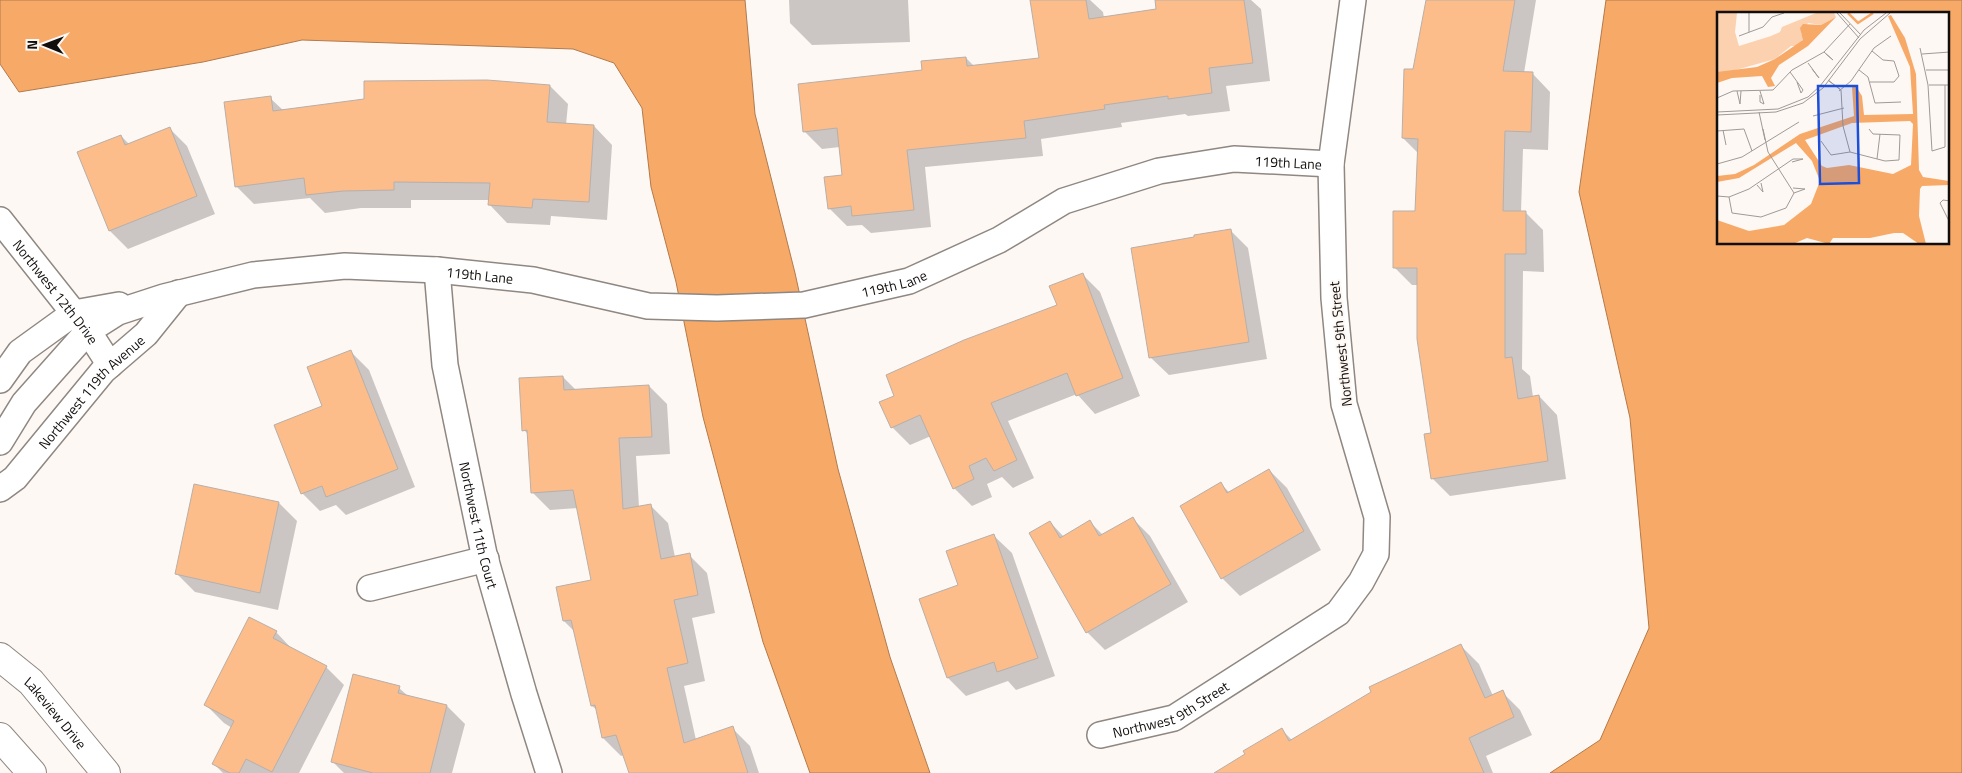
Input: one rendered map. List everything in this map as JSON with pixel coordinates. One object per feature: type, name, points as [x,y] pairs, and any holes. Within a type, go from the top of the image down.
[{"type":"street","name":"Northwest 9th Street","points":[[1100,735],[1174,718],[1338,613],[1361,582],[1376,554],[1377,517],[1344,404],[1334,298],[1331,164],[1353,0]]},
{"type":"street","name":"119th Lane","points":[[437,270],[533,280],[648,306],[727,307],[804,304],[909,281],[999,240],[1064,202],[1159,170],[1234,159],[1331,164]]},
{"type":"street","name":"Northwest 12th Drive","points":[[0,220],[81,322],[110,365]]},
{"type":"street","points":[[0,380],[20,352],[81,322],[171,295],[253,275],[345,266],[437,270]]},
{"type":"street","name":"Northwest 11th Court","points":[[437,270],[445,365],[464,461],[486,559],[524,694],[549,773]]},
{"type":"street","name":"Northwest 119th Avenue","points":[[0,489],[15,478],[80,397],[110,365],[146,334],[171,295]]},
{"type":"street","points":[[0,442],[24,403],[81,322]]},
{"type":"street","points":[[370,588],[486,559]]},
{"type":"street","name":"Lakeview Drive","points":[[0,657],[31,682],[106,773]]},
{"type":"street","points":[[0,737],[32,773]]},
{"type":"shaded area","points":[[0,0],[745,0],[755,114],[795,273],[838,469],[890,657],[930,773],[810,773],[763,642],[703,417],[676,282],[651,187],[642,108],[614,63],[573,49],[302,40],[203,62],[19,92],[0,64]]},
{"type":"shaded area","points":[[1606,0],[1962,0],[1962,773],[1550,773],[1600,740],[1649,628],[1630,418],[1579,192]]},
{"type":"building","points":[[1030,0],[1086,0],[1089,19],[1156,9],[1155,0],[1244,0],[1253,63],[1209,68],[1212,93],[1168,99],[1168,96],[1104,105],[1105,109],[1024,121],[1026,138],[907,150],[914,210],[852,216],[851,206],[828,209],[824,177],[842,175],[837,128],[803,132],[798,84],[922,70],[921,61],[966,57],[967,66],[1039,58]]},
{"type":"building","points":[[1426,0],[1515,0],[1503,71],[1533,72],[1531,132],[1505,131],[1503,211],[1526,211],[1526,254],[1505,254],[1505,358],[1512,357],[1518,399],[1539,395],[1548,461],[1431,479],[1424,434],[1431,433],[1417,339],[1417,268],[1393,268],[1393,211],[1415,211],[1418,139],[1402,138],[1404,69],[1413,69]]},
{"type":"building","points":[[487,80],[550,85],[547,122],[594,125],[589,202],[533,199],[532,208],[488,205],[490,183],[394,182],[394,190],[343,191],[306,195],[304,178],[235,187],[224,102],[271,96],[273,111],[364,99],[364,81]]},
{"type":"building","points":[[170,127],[197,196],[109,231],[77,152],[121,135],[125,145]]},
{"type":"building","points":[[1231,229],[1249,342],[1149,358],[1131,248]]},
{"type":"building","points":[[1083,273],[1123,378],[1076,396],[1067,373],[991,403],[1017,460],[994,471],[986,458],[969,466],[974,479],[953,489],[920,415],[891,428],[879,402],[894,396],[886,375],[964,340],[1057,305],[1049,286]]},
{"type":"building","points":[[351,350],[398,469],[326,497],[322,486],[301,494],[274,425],[322,406],[307,367]]},
{"type":"building","points":[[563,376],[564,390],[649,385],[652,437],[619,438],[623,509],[651,504],[661,559],[690,553],[698,595],[674,600],[688,663],[667,668],[684,743],[733,726],[748,773],[629,773],[616,735],[602,738],[595,705],[591,706],[571,620],[563,621],[556,587],[591,580],[573,490],[531,493],[527,430],[522,431],[519,378]]},
{"type":"building","points":[[1269,469],[1304,531],[1221,579],[1180,506],[1221,482],[1227,493]]},
{"type":"building","points":[[194,484],[279,502],[260,593],[175,574]]},
{"type":"building","points":[[1133,517],[1171,584],[1086,633],[1029,533],[1050,521],[1060,538],[1090,520],[1099,536]]},
{"type":"building","points":[[994,534],[1038,658],[997,672],[994,662],[947,678],[919,599],[958,585],[946,551]]},
{"type":"building","points":[[249,617],[277,631],[273,638],[327,666],[272,772],[246,759],[239,773],[230,773],[212,764],[234,721],[204,705]]},
{"type":"building","points":[[1461,644],[1485,698],[1503,690],[1514,717],[1469,738],[1484,773],[1214,773],[1245,754],[1243,751],[1282,728],[1289,741],[1371,692],[1369,687]]},
{"type":"building","points":[[353,674],[400,686],[398,693],[447,705],[430,773],[373,773],[331,762]]}]
